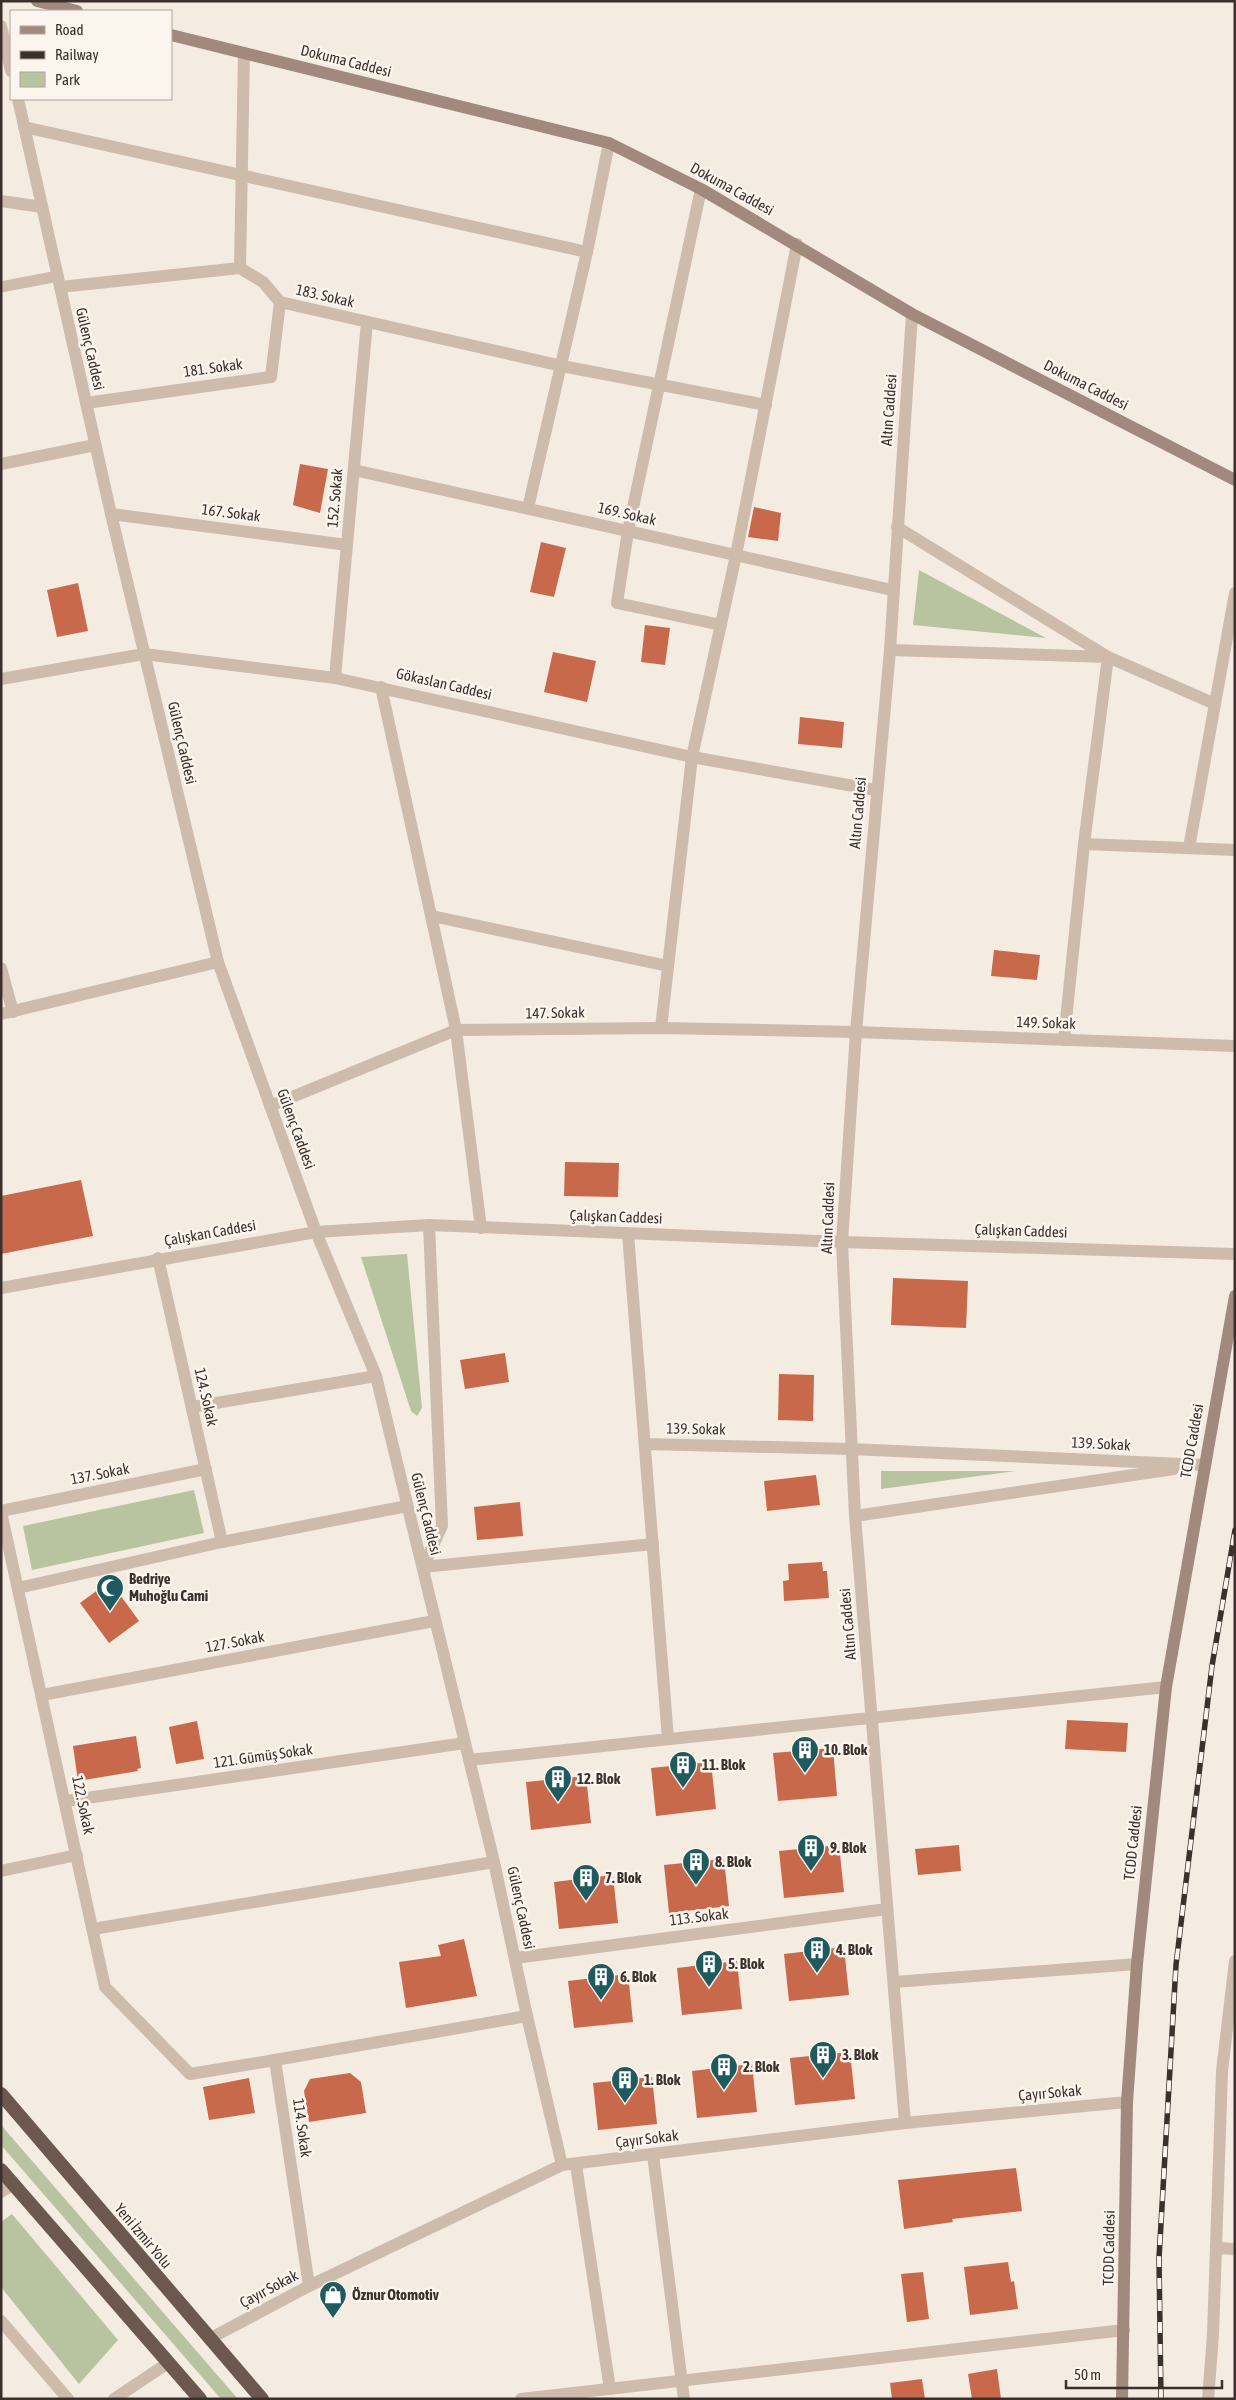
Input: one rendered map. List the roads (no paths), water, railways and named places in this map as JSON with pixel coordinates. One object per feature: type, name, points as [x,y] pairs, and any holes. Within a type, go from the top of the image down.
[{"type":"highway","name":"Yeni İzmir Yolu","points":[[1,2094],[262,2399]]},
{"type":"highway","points":[[1,2170],[7,2188],[200,2399]]},
{"type":"main road","points":[[37,1],[73,10]]},
{"type":"main road","name":"Dokuma Caddesi","points":[[172,35],[609,143],[701,189],[797,244],[912,314],[1235,480]]},
{"type":"main road","name":"TCDD Caddesi","points":[[1122,2399],[1127,2102],[1137,1964],[1166,1687],[1235,1296]]},
{"type":"street","points":[[1,26],[10,66]]},
{"type":"street","points":[[59,282],[240,268],[240,175],[244,53]]},
{"type":"street","name":"Gülenç Caddesi","points":[[18,100],[95,445],[218,962],[316,1232],[376,1376],[494,1862],[527,2016],[562,2165]]},
{"type":"street","points":[[24,127],[587,252]]},
{"type":"street","points":[[528,508],[562,366],[609,143]]},
{"type":"street","points":[[701,189],[628,531],[617,603],[720,625]]},
{"type":"street","points":[[1,201],[42,207]]},
{"type":"street","points":[[661,1028],[692,758],[736,555],[797,244]]},
{"type":"street","name":"183. Sokak","points":[[240,268],[264,282],[280,302],[562,366],[766,405]]},
{"type":"street","name":"181. Sokak","points":[[86,403],[271,377],[280,302]]},
{"type":"street","name":"Altın Caddesi","points":[[905,2123],[855,1516],[842,1242],[856,1032],[876,790],[890,650],[892,590],[912,314]]},
{"type":"street","name":"152. Sokak","points":[[335,678],[367,322]]},
{"type":"street","points":[[1,464],[95,445]]},
{"type":"street","name":"169. Sokak","points":[[354,470],[892,590]]},
{"type":"street","name":"167. Sokak","points":[[111,514],[347,545]]},
{"type":"street","points":[[897,527],[1108,657],[1215,704]]},
{"type":"street","points":[[1189,848],[1234,607],[1235,593]]},
{"type":"street","points":[[890,650],[1108,657]]},
{"type":"street","name":"Gökaslan Caddesi","points":[[1,680],[144,654],[335,678],[692,758],[876,790]]},
{"type":"street","points":[[1064,1040],[1084,844],[1108,657]]},
{"type":"street","points":[[381,687],[456,1030],[481,1228]]},
{"type":"street","points":[[1084,844],[1235,850]]},
{"type":"street","points":[[432,916],[668,966]]},
{"type":"street","points":[[1,968],[7,1013],[218,962]]},
{"type":"street","name":"147. Sokak","points":[[270,1106],[456,1030],[661,1028],[856,1032]]},
{"type":"street","name":"149. Sokak","points":[[856,1032],[1235,1046]]},
{"type":"street","points":[[423,1568],[442,1526],[429,1225]]},
{"type":"street","name":"Çalışkan Caddesi","points":[[1,1288],[158,1258],[316,1232],[429,1225],[842,1242],[1235,1254]]},
{"type":"street","points":[[628,1234],[668,1739]]},
{"type":"street","name":"124. Sokak","points":[[158,1258],[222,1542]]},
{"type":"street","points":[[192,1407],[376,1376]]},
{"type":"street","name":"139. Sokak","points":[[645,1444],[851,1449],[1204,1465]]},
{"type":"street","name":"139. Sokak","points":[[855,1516],[1204,1465]]},
{"type":"street","name":"137. Sokak","points":[[1,1511],[206,1469]]},
{"type":"street","points":[[18,1588],[222,1542],[407,1506]]},
{"type":"street","name":"122. Sokak","points":[[1,1511],[66,1801],[105,1987],[190,2074],[275,2060]]},
{"type":"street","points":[[423,1568],[653,1544]]},
{"type":"street","name":"127. Sokak","points":[[42,1695],[434,1621]]},
{"type":"street","points":[[469,1760],[1166,1687]]},
{"type":"street","name":"121. Gümüş Sokak","points":[[66,1801],[465,1743]]},
{"type":"street","points":[[1,1871],[77,1855]]},
{"type":"street","points":[[93,1929],[494,1862]]},
{"type":"street","name":"113. Sokak","points":[[515,1958],[887,1909]]},
{"type":"street","points":[[1208,2399],[1216,2248],[1222,2071],[1235,1961]]},
{"type":"street","points":[[894,1982],[1137,1964]]},
{"type":"street","points":[[275,2060],[527,2016]]},
{"type":"street","name":"114. Sokak","points":[[275,2060],[309,2286]]},
{"type":"street","points":[[1222,2071],[1235,2071]]},
{"type":"street","name":"Çayır Sokak","points":[[210,2339],[309,2286],[562,2165],[905,2123],[1127,2102]]},
{"type":"street","points":[[653,2155],[684,2399]]},
{"type":"street","points":[[576,2164],[610,2388]]},
{"type":"street","points":[[1216,2248],[1235,2249]]},
{"type":"street","points":[[1,2321],[68,2399]]},
{"type":"street","points":[[521,2399],[1124,2330]]},
{"type":"street","points":[[121,2398],[168,2363]]},
{"type":"lane","points":[[1,287],[59,282]]},
{"type":"railway","points":[[1161,2399],[1159,2258],[1176,1965],[1212,1666],[1235,1530]]},
{"type":"place","name":"Bedriye Muhoğlu Cami","points":[[110,1612]]},
{"type":"place","name":"10. Blok","points":[[805,1774]]},
{"type":"place","name":"11. Blok","points":[[683,1789]]},
{"type":"place","name":"12. Blok","points":[[558,1803]]},
{"type":"place","name":"9. Blok","points":[[811,1872]]},
{"type":"place","name":"8. Blok","points":[[696,1886]]},
{"type":"place","name":"7. Blok","points":[[586,1902]]},
{"type":"place","name":"4. Blok","points":[[817,1974]]},
{"type":"place","name":"5. Blok","points":[[709,1988]]},
{"type":"place","name":"6. Blok","points":[[601,2001]]},
{"type":"place","name":"3. Blok","points":[[823,2079]]},
{"type":"place","name":"2. Blok","points":[[724,2091]]},
{"type":"place","name":"1. Blok","points":[[625,2104]]},
{"type":"place","name":"Öznur Otomotiv","points":[[333,2319]]}]
